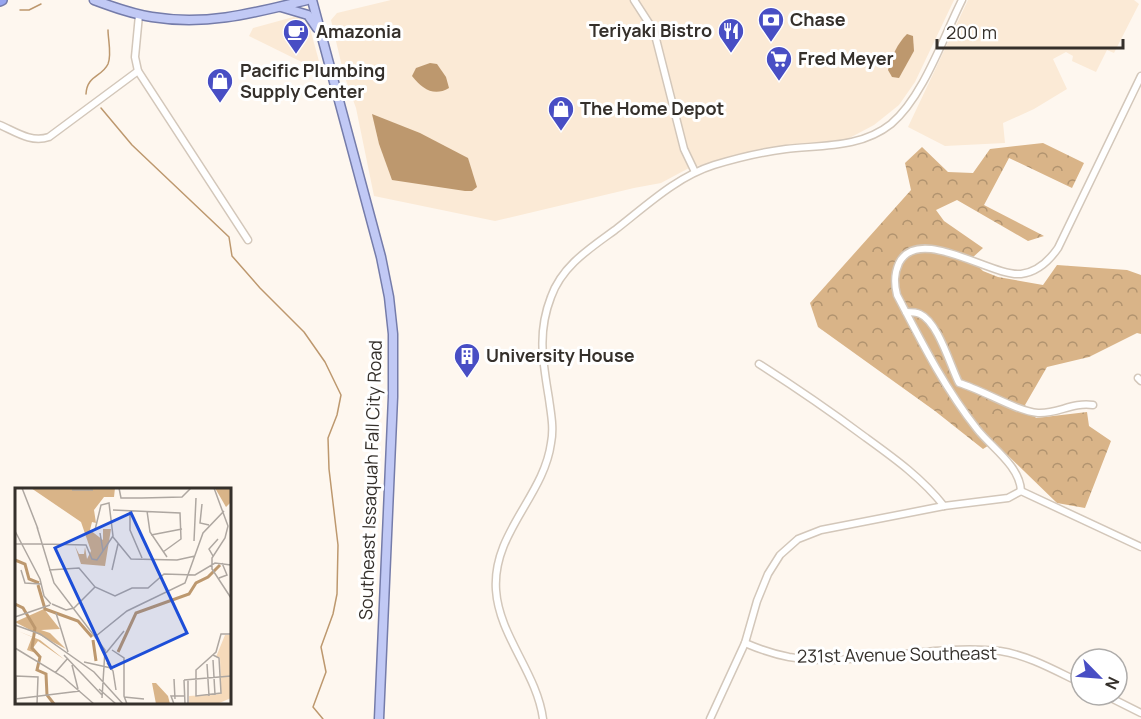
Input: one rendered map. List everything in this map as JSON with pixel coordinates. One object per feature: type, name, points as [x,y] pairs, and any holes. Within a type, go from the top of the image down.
[{"type":"main road","points":[[94,0],[139,15],[167,19],[211,20],[307,0]]},
{"type":"main road","name":"Southeast Issaquah Fall City Road","points":[[312,0],[371,215],[389,297],[393,334],[393,397],[379,719]]},
{"type":"main road","points":[[280,6],[308,15],[324,42]]},
{"type":"street","points":[[634,0],[654,31],[684,149],[695,172]]},
{"type":"street","points":[[543,719],[539,698],[503,621],[498,606],[496,579],[504,542],[540,478],[552,441],[552,420],[542,354],[543,324],[551,296],[560,278],[575,260],[675,184],[695,172],[713,165],[772,151],[849,143],[868,137],[884,128],[899,116],[916,94],[962,0]]},
{"type":"street","points":[[139,15],[135,57],[138,71],[248,240]]},
{"type":"street","points":[[0,125],[29,138],[45,139],[55,134],[138,71]]},
{"type":"street","points":[[1022,491],[1021,482],[1013,470],[978,431],[940,377],[897,294],[894,280],[899,264],[908,253],[919,249],[941,250],[1003,272],[1017,274],[1033,270],[1049,260],[1058,248],[1141,76]]},
{"type":"street","points":[[906,312],[919,314],[928,319],[942,342],[951,367],[960,383],[981,390],[1025,411],[1049,413],[1080,404],[1093,405]]},
{"type":"street","points":[[759,364],[818,402],[903,465],[944,506]]},
{"type":"street","points":[[710,719],[745,643],[762,585],[773,565],[787,547],[798,539],[821,530],[944,506],[1008,498],[1022,491]]},
{"type":"street","points":[[1022,491],[1141,547]]},
{"type":"street","name":"231st Avenue Southeast","points":[[745,643],[776,654],[813,659],[944,651],[1000,651],[1025,658],[1069,678]]},
{"type":"shaded area","points":[[391,0],[954,0],[915,82],[899,105],[874,125],[840,143],[762,150],[689,168],[661,183],[495,221],[374,196],[356,108],[344,75],[331,20],[337,13]]},
{"type":"shaded area","points":[[968,0],[1134,0],[1139,4],[1114,53],[1107,50],[1096,72],[1072,61],[1073,56],[1066,52],[1053,59],[1067,89],[1034,109],[1003,123],[1005,143],[945,146],[908,127]]},
{"type":"shaded area","points":[[297,16],[309,25],[322,72],[249,36],[253,28]]},
{"type":"shaded area","points":[[907,34],[913,36],[914,51],[899,78],[892,77],[888,70],[891,60]]},
{"type":"shaded area","points":[[430,63],[437,64],[446,77],[449,88],[433,92],[420,85],[412,76],[416,68]]},
{"type":"shaded area","points":[[372,114],[420,133],[468,158],[477,187],[472,191],[465,191],[392,180],[379,144]]},
{"type":"green space","points":[[1043,143],[1084,163],[1072,188],[1009,158],[984,205],[1044,236],[1028,241],[957,200],[936,210],[944,221],[983,248],[971,259],[983,271],[998,277],[1043,285],[1057,265],[1127,270],[1141,275],[1141,334],[1137,333],[1089,357],[1047,367],[1025,405],[1036,418],[1087,412],[1089,426],[1111,441],[1085,508],[1057,503],[994,442],[983,449],[935,411],[818,327],[810,303],[911,190],[905,163],[922,147],[948,172],[973,173],[990,149]]},
{"type":"waterway","points":[[20,10],[29,10],[41,4]]},
{"type":"waterway","points":[[86,94],[89,83],[108,64],[110,51],[108,30]]},
{"type":"waterway","points":[[101,108],[132,145],[229,237],[232,256],[304,332],[325,362],[341,395],[337,415],[328,438],[329,469],[338,545],[337,594],[333,614],[321,647],[326,672],[313,707],[323,719]]},
{"type":"place","name":"Chase","points":[[771,43]]},
{"type":"place","name":"Teriyaki Bistro","points":[[731,54]]},
{"type":"place","name":"Amazonia","points":[[296,55]]},
{"type":"place","name":"Fred Meyer","points":[[779,82]]},
{"type":"place","name":"Pacific Plumbing Supply Center","points":[[220,104]]},
{"type":"place","name":"The Home Depot","points":[[561,132]]},
{"type":"place","name":"University House","points":[[467,379]]}]
